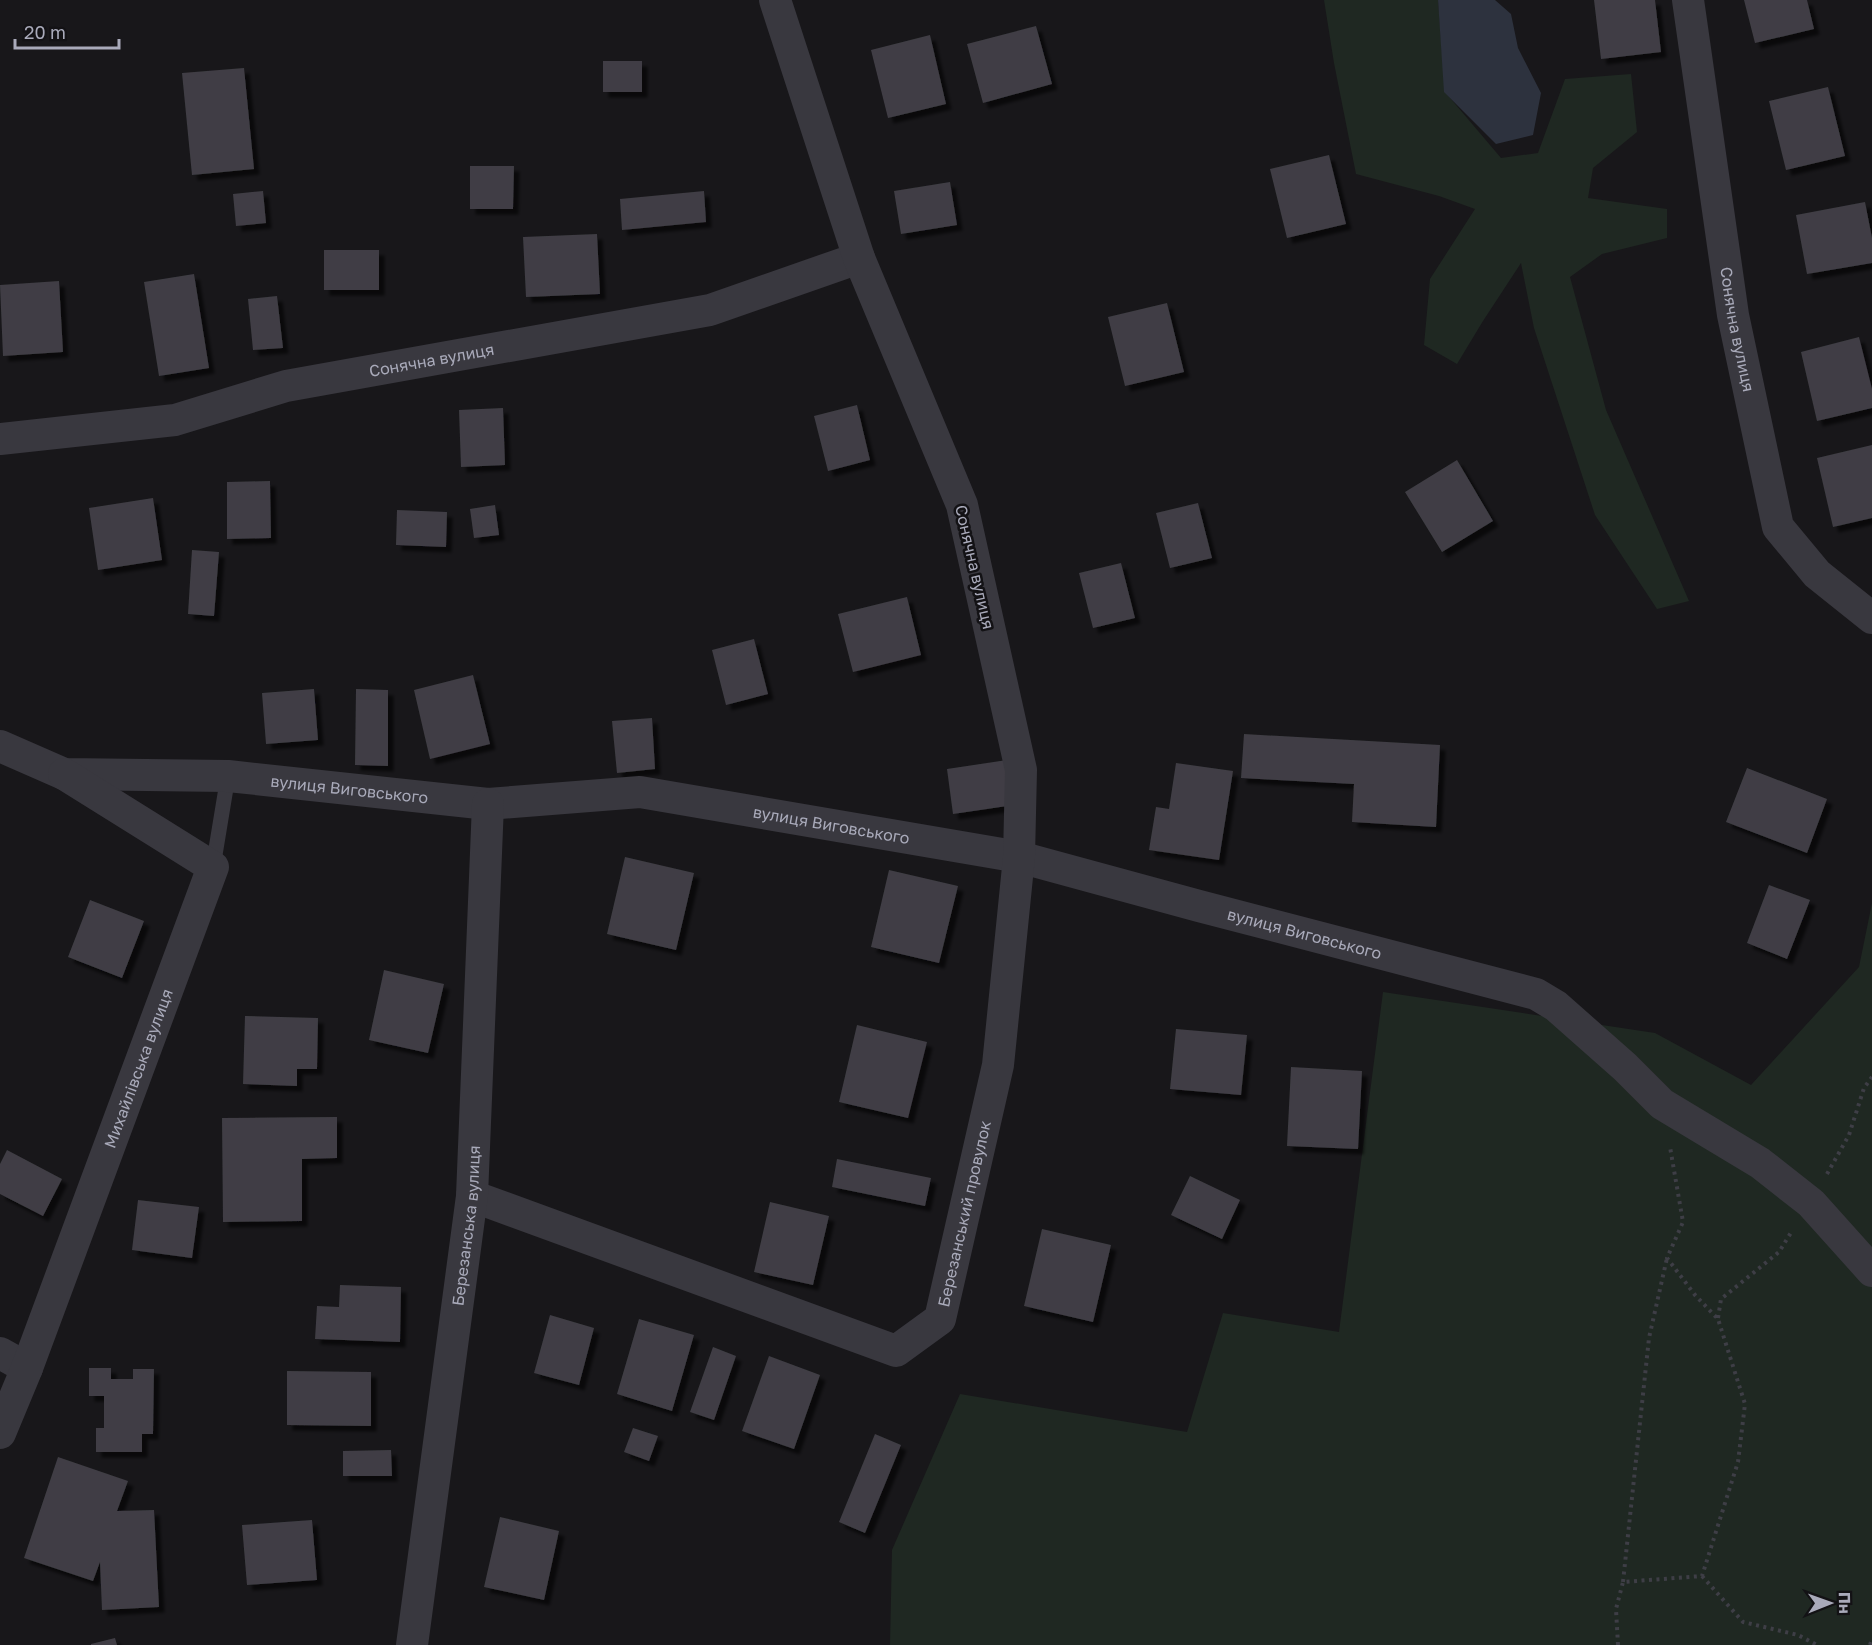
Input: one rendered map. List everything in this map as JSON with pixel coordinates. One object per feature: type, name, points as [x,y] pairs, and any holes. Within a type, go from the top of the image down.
[{"type":"street","name":"Сонячна вулиця","points":[[775,0],[859,258],[962,505],[1021,770],[1019,857]]},
{"type":"street","name":"Сонячна вулиця","points":[[1688,0],[1733,315],[1778,527],[1816,574],[1872,618]]},
{"type":"street","name":"Сонячна вулиця","points":[[0,439],[175,420],[286,386],[710,310],[859,258]]},
{"type":"street","name":"вулиця Виговського","points":[[0,746],[64,774],[228,776],[488,804],[640,792],[1019,857],[1536,994],[1557,1006],[1625,1067],[1662,1104],[1760,1163],[1811,1203],[1872,1271]]},
{"type":"street","points":[[64,774],[213,867]]},
{"type":"street","name":"Березанська вулиця","points":[[412,1645],[472,1196],[488,804]]},
{"type":"street","name":"Березанський провулок","points":[[472,1196],[896,1350],[940,1319],[998,1065],[1019,857]]},
{"type":"street","name":"Михайлівська вулиця","points":[[0,1433],[13,1360],[213,867]]},
{"type":"lane","points":[[213,867],[228,776]]},
{"type":"path","points":[[1618,1645],[1616,1609],[1623,1582],[1649,1338],[1667,1258],[1683,1222],[1662,1104]]},
{"type":"path","points":[[1667,1258],[1695,1295],[1718,1318],[1745,1404],[1738,1462],[1702,1576]]},
{"type":"path","points":[[1623,1582],[1702,1576]]},
{"type":"path","points":[[1702,1576],[1743,1622],[1798,1635],[1817,1645]]},
{"type":"path","points":[[1870,1645],[1872,1638]]},
{"type":"shaded area","points":[[1324,0],[1438,0],[1445,92],[1501,158],[1538,153],[1565,79],[1631,74],[1637,132],[1593,168],[1588,198],[1667,209],[1667,238],[1602,254],[1570,277],[1606,410],[1689,601],[1657,609],[1595,515],[1534,328],[1521,263],[1457,364],[1424,345],[1430,279],[1475,209],[1439,196],[1356,174]]},
{"type":"shaded area","points":[[1872,903],[1872,1645],[890,1645],[892,1550],[960,1394],[1187,1432],[1223,1313],[1339,1332],[1383,992],[1655,1033],[1751,1085],[1859,967]]},
{"type":"water","points":[[1438,0],[1495,0],[1511,14],[1518,48],[1541,93],[1533,135],[1496,144],[1444,92]]},
{"type":"building","points":[[1594,0],[1655,0],[1661,52],[1601,59]]},
{"type":"building","points":[[1744,0],[1807,0],[1814,29],[1755,43]]},
{"type":"building","points":[[1036,26],[1052,84],[983,103],[967,44]]},
{"type":"building","points":[[930,35],[946,104],[888,118],[871,50]]},
{"type":"building","points":[[603,61],[642,61],[642,92],[603,92]]},
{"type":"building","points":[[244,68],[254,169],[192,175],[182,73]]},
{"type":"building","points":[[1828,87],[1845,156],[1786,170],[1769,101]]},
{"type":"building","points":[[1329,155],[1346,224],[1287,238],[1270,169]]},
{"type":"building","points":[[470,166],[514,166],[513,209],[470,209]]},
{"type":"building","points":[[950,182],[957,225],[901,234],[894,191]]},
{"type":"building","points":[[263,191],[266,223],[236,226],[233,194]]},
{"type":"building","points":[[704,191],[706,222],[622,230],[620,199]]},
{"type":"building","points":[[1865,202],[1872,238],[1872,263],[1807,274],[1796,215]]},
{"type":"building","points":[[597,234],[600,294],[526,297],[523,237]]},
{"type":"building","points":[[324,250],[379,250],[379,290],[324,290]]},
{"type":"building","points":[[194,274],[209,368],[159,376],[144,282]]},
{"type":"building","points":[[59,281],[63,352],[3,356],[0,285]]},
{"type":"building","points":[[277,296],[283,348],[253,350],[248,299]]},
{"type":"building","points":[[1167,303],[1184,372],[1125,386],[1108,317]]},
{"type":"building","points":[[1859,337],[1872,389],[1872,408],[1817,421],[1801,352]]},
{"type":"building","points":[[857,405],[870,460],[828,471],[814,416]]},
{"type":"building","points":[[503,408],[505,465],[461,467],[459,410]]},
{"type":"building","points":[[1872,445],[1872,518],[1833,527],[1817,458]]},
{"type":"building","points":[[1457,460],[1493,521],[1442,552],[1405,492]]},
{"type":"building","points":[[270,481],[271,538],[227,539],[227,482]]},
{"type":"building","points":[[153,498],[162,560],[98,570],[89,508]]},
{"type":"building","points":[[1198,503],[1212,558],[1170,568],[1156,513]]},
{"type":"building","points":[[495,505],[499,535],[474,538],[470,509]]},
{"type":"building","points":[[397,510],[447,512],[446,547],[396,545]]},
{"type":"building","points":[[192,550],[219,552],[214,616],[188,614]]},
{"type":"building","points":[[1121,563],[1135,618],[1093,628],[1079,573]]},
{"type":"building","points":[[907,597],[921,655],[853,672],[838,614]]},
{"type":"building","points":[[754,639],[768,694],[726,705],[712,650]]},
{"type":"building","points":[[473,675],[490,744],[430,759],[414,690]]},
{"type":"building","points":[[314,689],[318,740],[266,744],[262,693]]},
{"type":"building","points":[[356,689],[388,690],[388,766],[355,765]]},
{"type":"building","points":[[652,718],[655,769],[617,773],[612,721]]},
{"type":"building","points":[[1244,734],[1440,745],[1436,827],[1352,822],[1354,784],[1241,778]]},
{"type":"building","points":[[1007,760],[1014,805],[953,814],[947,769]]},
{"type":"building","points":[[1176,763],[1233,771],[1219,860],[1149,850],[1156,807],[1169,809]]},
{"type":"building","points":[[1747,768],[1827,799],[1807,853],[1726,822]]},
{"type":"building","points":[[625,857],[694,873],[676,950],[607,934]]},
{"type":"building","points":[[889,870],[958,886],[939,963],[871,947]]},
{"type":"building","points":[[1769,885],[1810,900],[1787,959],[1747,943]]},
{"type":"building","points":[[90,900],[144,921],[122,978],[68,957]]},
{"type":"building","points":[[384,970],[444,984],[428,1053],[369,1040]]},
{"type":"building","points":[[245,1016],[318,1018],[317,1069],[297,1069],[297,1086],[243,1084]]},
{"type":"building","points":[[857,1025],[927,1042],[908,1118],[839,1102]]},
{"type":"building","points":[[1176,1029],[1247,1035],[1241,1095],[1170,1089]]},
{"type":"building","points":[[1291,1067],[1362,1071],[1358,1149],[1287,1146]]},
{"type":"building","points":[[337,1117],[337,1158],[302,1159],[302,1221],[223,1222],[222,1118]]},
{"type":"building","points":[[7,1150],[62,1179],[43,1216],[0,1194],[0,1164]]},
{"type":"building","points":[[837,1159],[931,1178],[925,1206],[832,1187]]},
{"type":"building","points":[[1190,1176],[1240,1200],[1222,1239],[1171,1215]]},
{"type":"building","points":[[138,1200],[199,1207],[192,1258],[132,1250]]},
{"type":"building","points":[[770,1202],[829,1216],[813,1285],[754,1272]]},
{"type":"building","points":[[1042,1229],[1111,1245],[1093,1322],[1024,1306]]},
{"type":"building","points":[[340,1285],[401,1287],[400,1342],[315,1339],[317,1306],[339,1307]]},
{"type":"building","points":[[550,1315],[594,1328],[579,1385],[534,1373]]},
{"type":"building","points":[[639,1319],[694,1335],[672,1411],[617,1394]]},
{"type":"building","points":[[713,1347],[736,1356],[714,1420],[690,1412]]},
{"type":"building","points":[[769,1356],[820,1375],[794,1449],[742,1431]]},
{"type":"building","points":[[89,1368],[111,1368],[111,1379],[133,1379],[133,1369],[154,1369],[153,1434],[142,1434],[142,1452],[96,1452],[96,1428],[104,1428],[104,1396],[89,1396]]},
{"type":"building","points":[[287,1371],[371,1372],[371,1426],[287,1425]]},
{"type":"building","points":[[633,1428],[658,1436],[649,1461],[624,1452]]},
{"type":"building","points":[[875,1434],[901,1445],[865,1533],[839,1522]]},
{"type":"building","points":[[391,1450],[392,1476],[343,1476],[343,1451]]},
{"type":"building","points":[[58,1457],[128,1481],[117,1511],[154,1510],[159,1607],[102,1610],[100,1562],[93,1581],[24,1558]]},
{"type":"building","points":[[500,1517],[559,1531],[544,1600],[484,1587]]},
{"type":"building","points":[[312,1520],[317,1580],[247,1585],[242,1525]]},
{"type":"building","points":[[115,1638],[117,1645],[91,1645],[91,1644]]}]
